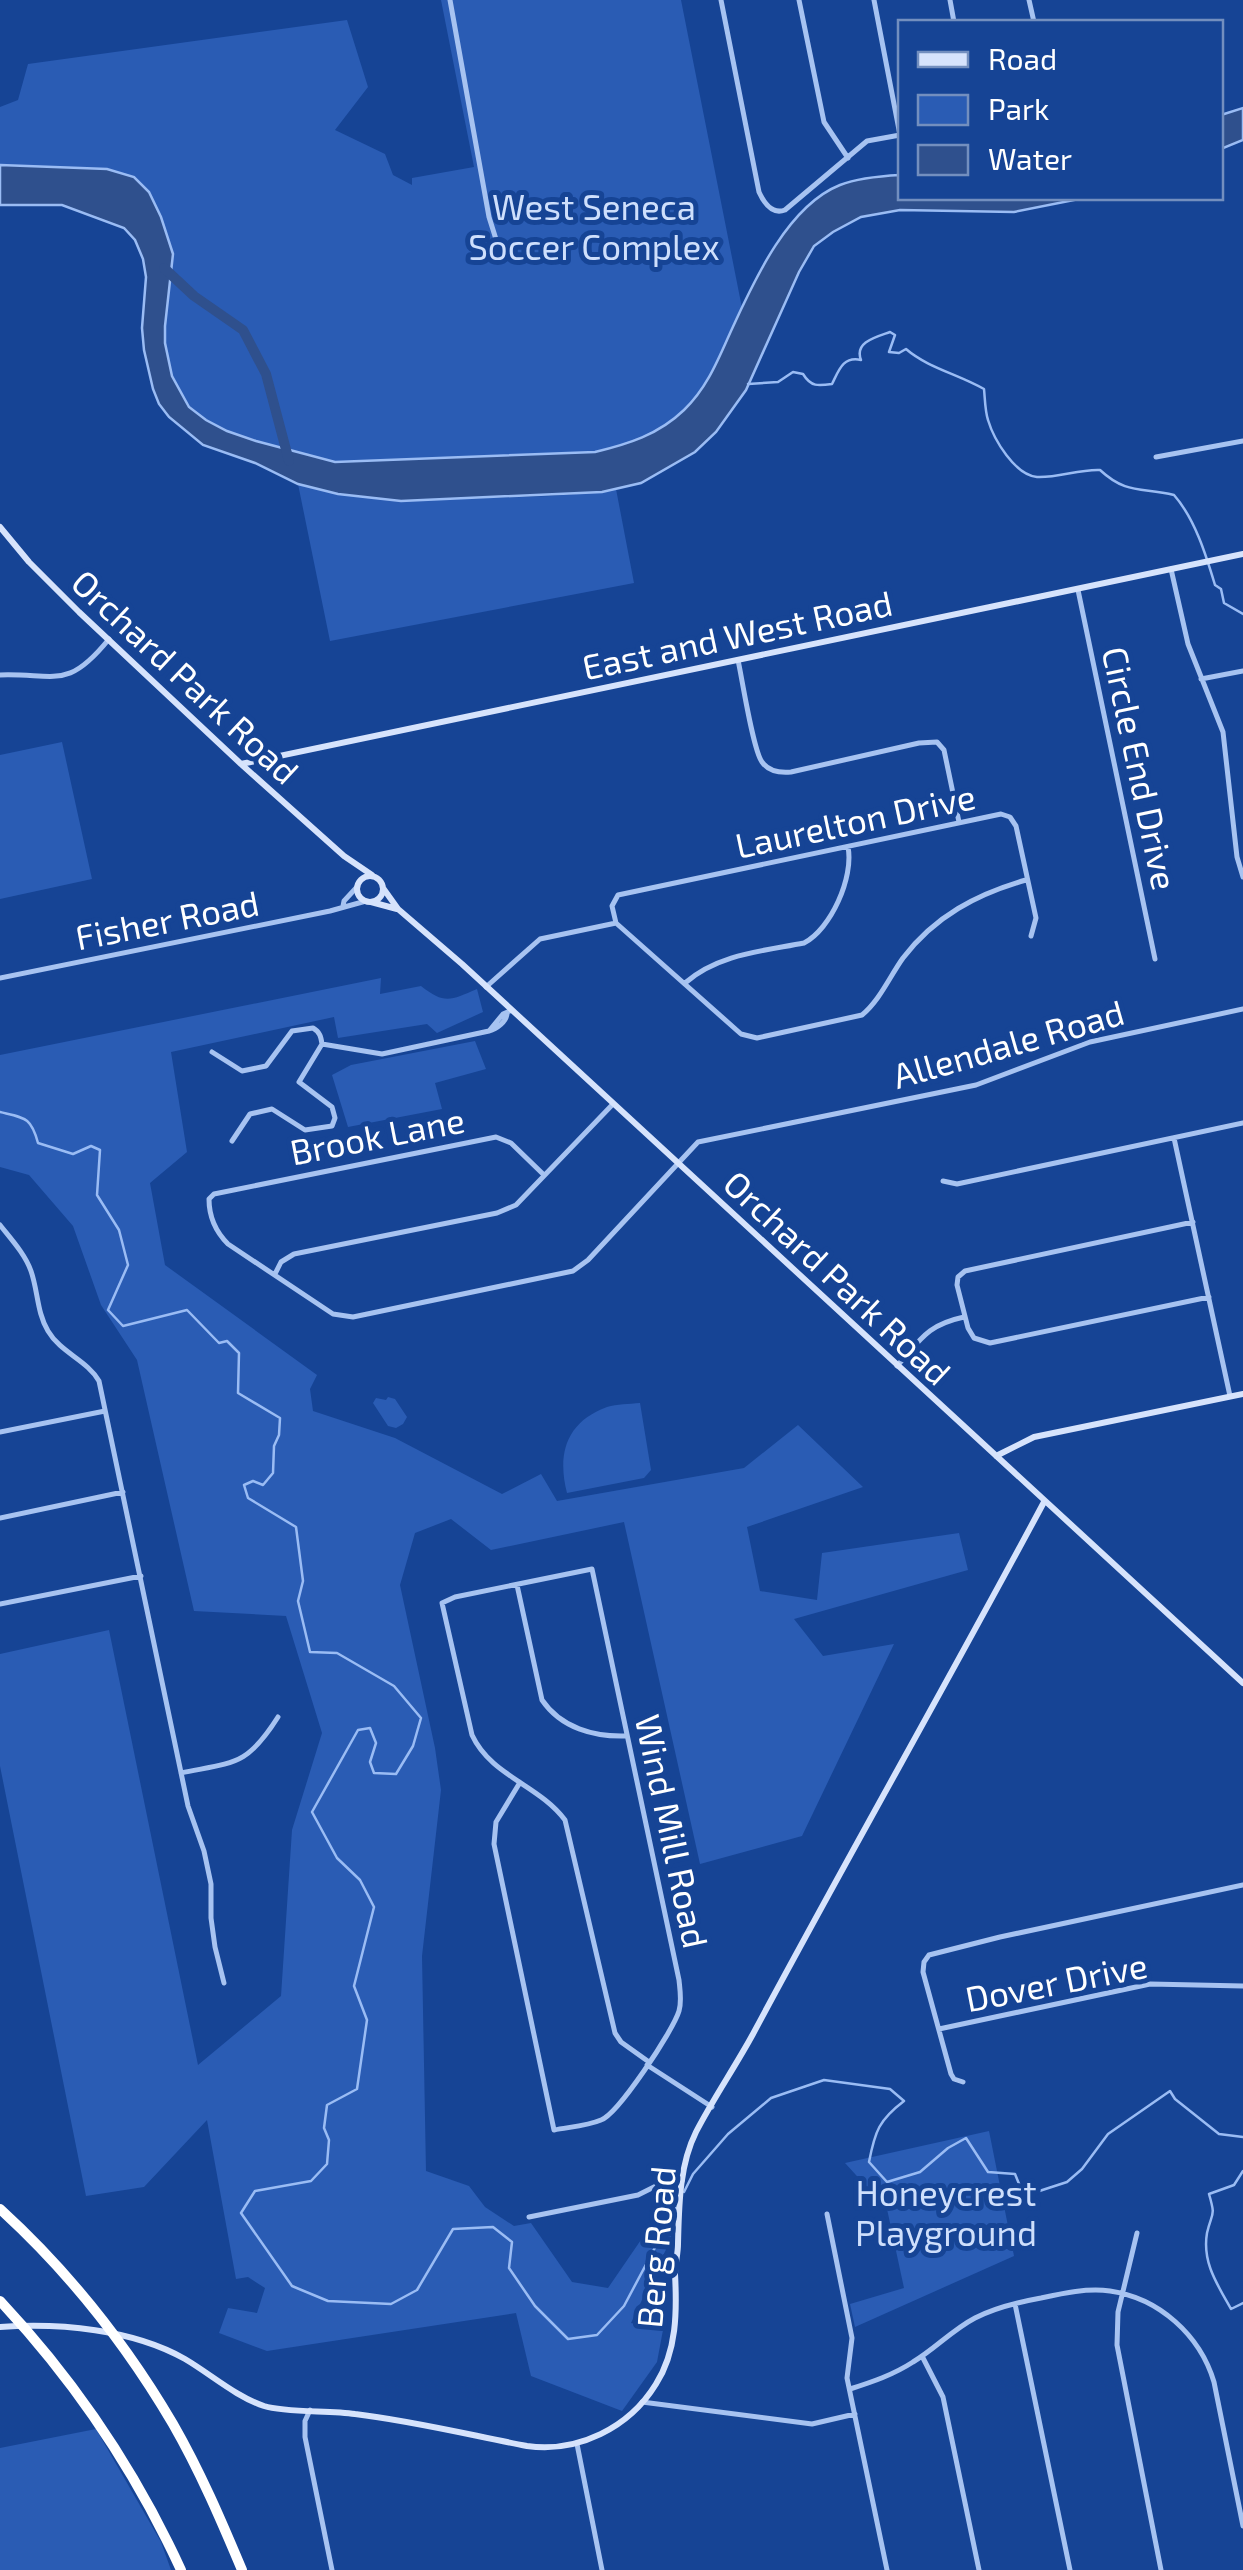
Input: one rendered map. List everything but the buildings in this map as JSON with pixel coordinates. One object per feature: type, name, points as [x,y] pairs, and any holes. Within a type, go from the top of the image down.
[{"type":"highway","points":[[0,2209],[84,2298],[152,2389],[196,2468],[242,2570]]},
{"type":"highway","points":[[0,2301],[52,2359],[116,2449],[181,2570]]},
{"type":"street","points":[[450,0],[488,217],[500,252]]},
{"type":"street","points":[[721,0],[759,192],[772,210],[786,210],[867,142],[898,135]]},
{"type":"street","points":[[799,0],[824,122],[848,158]]},
{"type":"street","points":[[874,0],[898,125]]},
{"type":"street","points":[[1156,457],[1243,440]]},
{"type":"street","name":"Orchard Park Road","points":[[0,527],[29,562],[108,640],[344,856],[372,875]]},
{"type":"street","name":"East and West Road","points":[[241,764],[1243,554]]},
{"type":"street","points":[[1171,569],[1184,631],[1225,745],[1237,856],[1243,877]]},
{"type":"street","name":"Circle End Drive","points":[[1078,588],[1155,959]]},
{"type":"street","points":[[0,675],[62,676],[87,664],[108,640]]},
{"type":"street","points":[[738,660],[758,753],[766,767],[790,772],[936,742],[944,750],[959,823]]},
{"type":"street","points":[[1201,679],[1243,671]]},
{"type":"street","name":"Laurelton Drive","points":[[616,923],[612,906],[618,895],[1002,814],[1010,816],[1016,826],[1036,918],[1031,936]]},
{"type":"street","points":[[685,983],[723,960],[804,943],[814,937],[846,885],[848,847]]},
{"type":"street","name":"Orchard Park Road","points":[[344,856],[354,870],[357,886]]},
{"type":"street","points":[[344,906],[344,901],[364,876],[380,880],[383,888],[380,897],[368,902],[358,895],[357,886]]},
{"type":"street","points":[[486,986],[540,939],[616,923],[740,1034],[751,1038],[859,1016],[872,1006],[905,956],[938,921],[984,894],[1028,880]]},
{"type":"street","name":"Orchard Park Road","points":[[383,888],[398,909],[486,986],[509,1012],[1243,1683]]},
{"type":"street","name":"Orchard Park Road","points":[[368,902],[398,909]]},
{"type":"street","name":"Fisher Road","points":[[0,978],[368,902]]},
{"type":"street","name":"Allendale Road","points":[[209,1199],[213,1222],[228,1244],[333,1314],[353,1317],[573,1271],[588,1260],[698,1142],[976,1085],[1090,1042],[1243,1009]]},
{"type":"street","points":[[322,1044],[382,1054],[490,1030],[502,1014],[509,1012]]},
{"type":"street","points":[[212,1052],[242,1070],[266,1066],[292,1031],[313,1028],[320,1034],[322,1044],[298,1082],[332,1107],[332,1126],[305,1130],[272,1109],[250,1114],[232,1141]]},
{"type":"street","points":[[274,1274],[294,1254],[497,1213],[516,1204],[612,1104]]},
{"type":"street","points":[[943,1182],[957,1184],[1243,1123]]},
{"type":"street","name":"Brook Lane","points":[[209,1199],[214,1194],[496,1137],[511,1143],[544,1175]]},
{"type":"street","points":[[1174,1138],[1230,1396]]},
{"type":"street","points":[[1192,1222],[965,1271],[957,1281],[964,1317],[974,1338],[990,1343],[1209,1297]]},
{"type":"street","points":[[0,1224],[29,1264],[49,1333],[97,1376],[188,1806],[204,1850],[215,1947],[224,1982]]},
{"type":"street","points":[[897,1366],[929,1330],[964,1317]]},
{"type":"street","points":[[996,1456],[1034,1437],[1243,1394]]},
{"type":"street","points":[[0,1432],[106,1410]]},
{"type":"street","points":[[0,1518],[123,1492]]},
{"type":"street","name":"Berg Road","points":[[0,2327],[40,2326],[100,2332],[132,2340],[183,2358],[230,2390],[266,2407],[356,2414],[546,2449],[577,2444],[614,2426],[642,2402],[662,2374],[675,2330],[682,2181],[695,2134],[1044,1502]]},
{"type":"street","name":"Wind Mill Road","points":[[517,1585],[592,1570],[675,1962],[680,2002],[674,2022],[618,2108],[604,2120],[554,2130],[494,1844],[496,1822],[519,1784]]},
{"type":"street","points":[[0,1604],[141,1576]]},
{"type":"street","points":[[626,1736],[586,1732],[550,1711],[542,1700],[517,1585],[455,1597],[442,1604],[478,1750],[499,1770],[555,1807],[564,1820],[615,2033],[648,2064],[712,2107]]},
{"type":"street","points":[[181,1772],[241,1759],[262,1742],[278,1717]]},
{"type":"street","points":[[963,2082],[951,2074],[923,1968],[926,1958],[934,1952],[1243,1885]]},
{"type":"street","name":"Dover Drive","points":[[939,2029],[1150,1984],[1243,1986]]},
{"type":"street","points":[[530,2217],[638,2195],[682,2181]]},
{"type":"street","points":[[827,2214],[852,2338],[847,2371],[850,2390],[887,2570]]},
{"type":"street","points":[[1136,2232],[1116,2324],[1119,2366],[1161,2570]]},
{"type":"street","points":[[850,2390],[877,2381],[922,2356],[965,2323],[1014,2303],[1084,2290],[1144,2301],[1174,2320],[1206,2363],[1243,2526]]},
{"type":"street","points":[[1014,2303],[1070,2570]]},
{"type":"street","points":[[922,2356],[943,2397],[978,2570]]},
{"type":"street","points":[[642,2402],[812,2424],[855,2414]]},
{"type":"street","points":[[310,2410],[305,2437],[332,2570]]},
{"type":"street","points":[[577,2444],[602,2570]]},
{"type":"green space","name":"West Seneca Soccer Complex","points":[[441,0],[681,0],[742,308],[712,374],[698,395],[662,429],[636,442],[595,452],[335,462],[227,431],[189,407],[172,376],[165,343],[166,299],[171,282],[161,217],[149,192],[134,177],[107,169],[0,165],[0,107],[18,100],[28,64],[347,20],[368,87],[335,130],[385,154],[393,175],[412,185],[412,178],[474,167]]},
{"type":"green space","points":[[298,484],[338,494],[401,501],[551,496],[616,489],[634,583],[330,641]]},
{"type":"green space","points":[[62,742],[92,879],[0,899],[0,755]]},
{"type":"green space","points":[[381,978],[380,994],[421,986],[448,999],[477,989],[483,1012],[437,1033],[427,1024],[338,1038],[334,1017],[171,1052],[187,1152],[150,1183],[165,1265],[317,1375],[310,1389],[313,1411],[395,1438],[502,1494],[541,1474],[557,1501],[744,1468],[798,1425],[863,1487],[747,1527],[760,1591],[817,1600],[822,1553],[959,1533],[968,1570],[794,1619],[823,1656],[894,1644],[802,1836],[700,1864],[624,1522],[491,1550],[451,1519],[415,1533],[400,1585],[441,1790],[422,1956],[426,2171],[469,2186],[485,2207],[514,2226],[531,2223],[572,2282],[608,2288],[669,2199],[671,2239],[631,2323],[663,2330],[657,2362],[622,2411],[531,2376],[516,2313],[267,2351],[219,2333],[228,2308],[257,2313],[265,2288],[248,2277],[236,2279],[207,2120],[144,2187],[86,2196],[0,1766],[0,1654],[109,1630],[198,2065],[281,1996],[292,1830],[322,1733],[286,1616],[194,1611],[137,1360],[101,1305],[73,1226],[29,1175],[0,1167],[0,1055]]},
{"type":"green space","points":[[475,1041],[486,1069],[435,1083],[442,1109],[348,1127],[332,1075],[351,1065]]},
{"type":"green space","points":[[376,1398],[395,1399],[407,1417],[396,1428],[388,1426],[373,1403]]},
{"type":"green space","points":[[640,1403],[651,1470],[644,1478],[567,1493],[564,1453],[582,1421],[607,1407]]},
{"type":"green space","name":"Honeycrest Playground","points":[[989,2131],[1014,2256],[855,2327],[850,2304],[904,2288],[887,2209],[845,2163]]},
{"type":"green space","points":[[96,2429],[161,2542],[171,2570],[0,2570],[0,2448]]},
{"type":"water","points":[[1243,108],[1243,140],[1223,148],[1223,114]]},
{"type":"water","points":[[0,165],[107,169],[134,177],[149,192],[173,254],[165,343],[172,376],[189,407],[227,431],[335,462],[595,452],[653,432],[684,410],[706,383],[761,269],[788,228],[821,195],[840,185],[898,175],[898,200],[1074,200],[1014,212],[900,210],[861,217],[833,232],[814,246],[746,390],[716,432],[695,452],[641,483],[602,492],[401,501],[338,494],[298,484],[255,463],[203,445],[169,417],[153,389],[142,328],[146,277],[135,240],[124,228],[62,205],[0,205]]},
{"type":"waterway","points":[[164,268],[194,296],[243,330],[266,374],[289,461]]},
{"type":"waterway","points":[[748,384],[778,382],[793,372],[803,374],[815,385],[832,384],[846,362],[861,360],[863,345],[890,332],[895,335],[889,352],[906,349],[984,389],[987,416],[995,437],[1013,463],[1029,475],[1045,477],[1100,470],[1127,487],[1174,495],[1194,526],[1224,603],[1243,614]]},
{"type":"waterway","points":[[0,1112],[26,1120],[38,1143],[73,1154],[91,1146],[100,1150],[97,1195],[119,1230],[128,1265],[108,1310],[123,1326],[187,1310],[219,1343],[227,1341],[239,1353],[238,1393],[280,1418],[273,1473],[263,1485],[253,1481],[244,1485],[248,1498],[296,1527],[303,1581],[298,1601],[310,1652],[337,1653],[394,1686],[421,1718],[413,1746],[396,1774],[374,1773],[370,1762],[376,1743],[370,1728],[358,1730],[312,1812],[337,1858],[360,1880],[374,1907],[354,1986],[367,2020],[357,2089],[327,2105],[327,2164],[311,2181],[255,2191],[241,2213],[292,2286],[328,2301],[391,2304],[417,2290],[453,2229],[493,2227],[512,2242],[509,2268],[535,2306],[568,2339],[597,2335],[624,2306],[676,2208]]},
{"type":"waterway","points":[[684,2192],[693,2174],[728,2134],[771,2098],[824,2080],[890,2089],[904,2101],[884,2120],[871,2151],[869,2162],[887,2182],[920,2172],[966,2138],[988,2172],[1015,2174],[1024,2196],[1067,2182],[1108,2134],[1170,2091],[1219,2134],[1243,2137]]},
{"type":"waterway","points":[[1243,2171],[1234,2185],[1209,2194],[1213,2211],[1206,2244],[1212,2272],[1231,2309],[1243,2303]]}]
